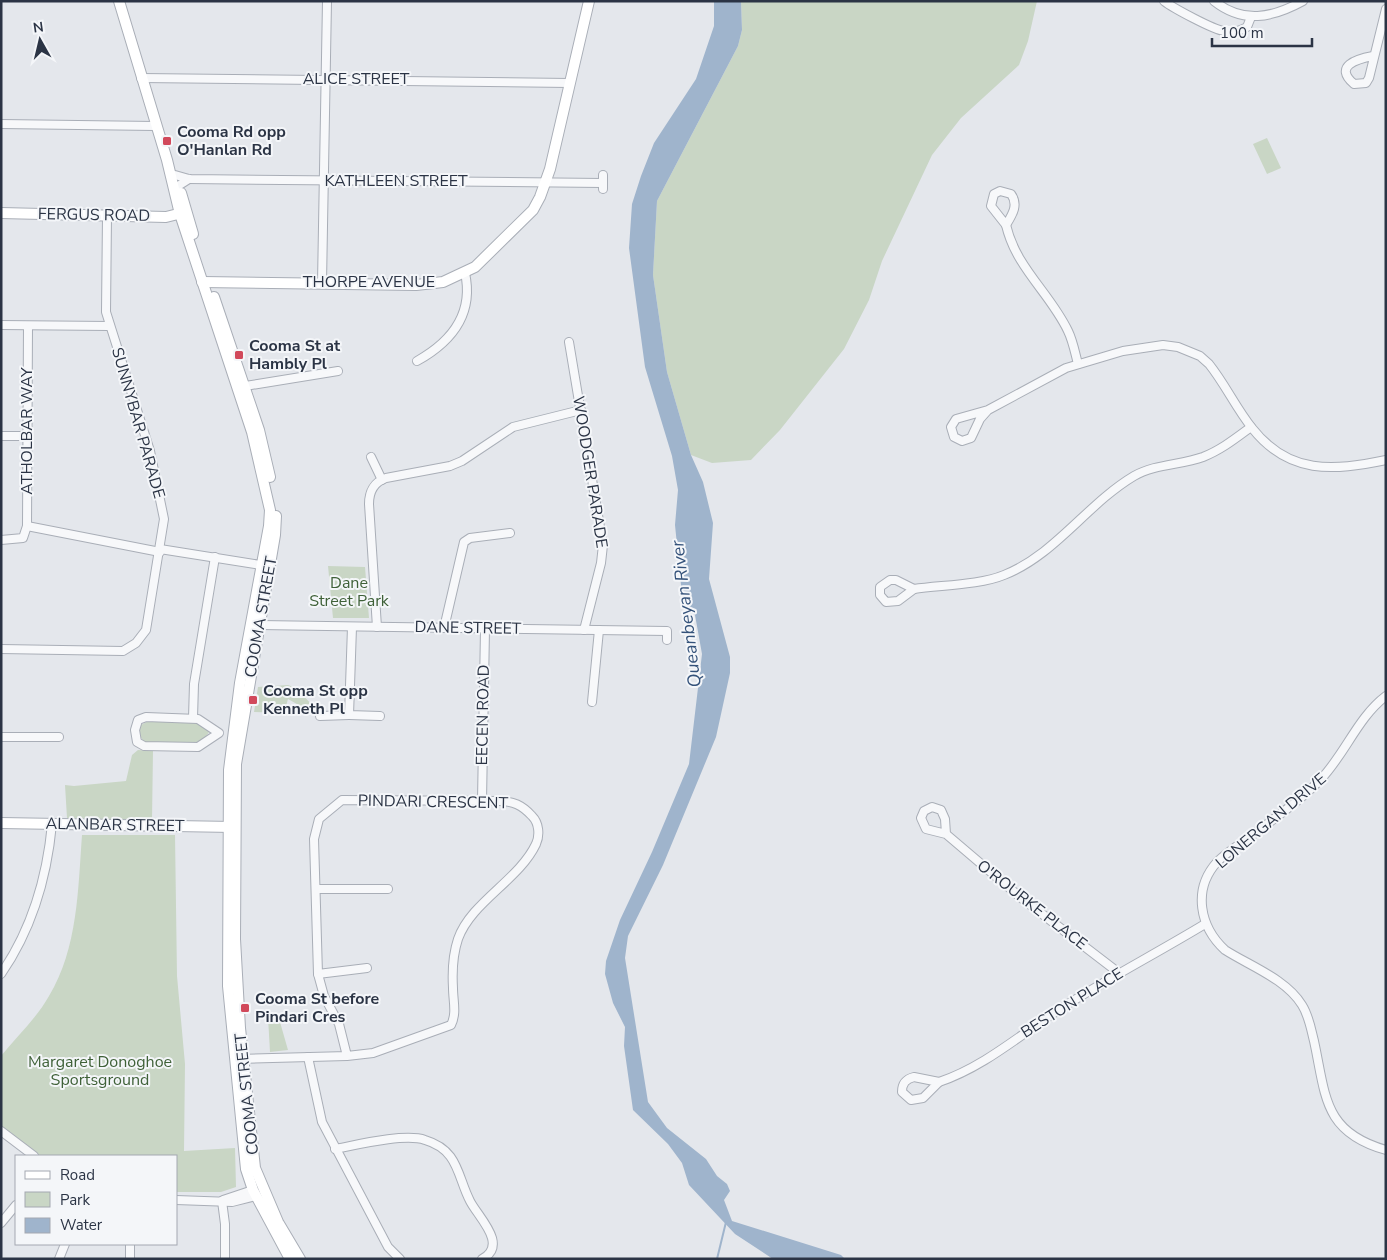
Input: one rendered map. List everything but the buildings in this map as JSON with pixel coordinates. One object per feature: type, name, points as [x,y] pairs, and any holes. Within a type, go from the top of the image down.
[{"type":"main road","name":"COOMA STREET","points":[[118,1],[155,126],[205,282],[241,386],[259,430],[275,506],[276,525],[266,566],[260,625],[228,770],[232,827],[226,934],[228,986],[239,1059],[246,1169],[290,1259]]},
{"type":"main road","name":"THORPE AVENUE","points":[[205,282],[430,284],[442,282],[465,273],[484,260],[533,210],[546,182],[589,1]]},
{"type":"main road","name":"COOMA STREET","points":[[166,160],[175,176],[183,213]]},
{"type":"main road","name":"FERGUS ROAD","points":[[1,213],[166,217],[183,213]]},
{"type":"main road","name":"COOMA STREET","points":[[237,736],[244,661],[258,584],[266,566]]},
{"type":"main road","points":[[244,661],[252,632],[260,625],[257,608],[258,584]]},
{"type":"main road","name":"ALANBAR STREET","points":[[1,823],[232,827]]},
{"type":"main road","name":"COOMA STREET","points":[[257,1192],[300,1259]]},
{"type":"street","points":[[322,283],[327,1]]},
{"type":"street","points":[[1164,1],[1173,8],[1222,31],[1241,30],[1247,27],[1251,17]]},
{"type":"street","points":[[1214,1],[1236,14],[1251,17],[1277,13],[1303,1]]},
{"type":"street","points":[[1373,56],[1386,9]]},
{"type":"street","name":"ALICE STREET","points":[[141,78],[570,82]]},
{"type":"street","points":[[1,124],[155,126]]},
{"type":"street","name":"KATHLEEN STREET","points":[[175,176],[189,179],[603,182]]},
{"type":"street","points":[[178,186],[189,179]]},
{"type":"street","name":"SUNNYBAR PARADE","points":[[1,649],[122,651],[136,643],[146,630],[164,519],[150,451],[106,312],[107,216]]},
{"type":"street","points":[[1006,225],[1010,244],[1068,331],[1078,364]]},
{"type":"street","points":[[417,361],[445,342],[461,318],[468,296],[465,273]]},
{"type":"street","points":[[1,325],[109,326]]},
{"type":"street","name":"ATHOLBAR WAY","points":[[1,540],[18,540],[25,537],[27,526],[28,326]]},
{"type":"street","name":"WOODGER PARADE","points":[[569,342],[603,545],[601,563],[584,630]]},
{"type":"street","points":[[988,410],[980,419],[976,431],[968,441],[954,438],[951,430],[953,423],[959,418],[988,410],[1038,382],[1078,364],[1150,346],[1178,347],[1200,356],[1209,364],[1251,426],[1279,453],[1310,466],[1339,468],[1386,460]]},
{"type":"street","points":[[241,386],[338,371]]},
{"type":"street","points":[[377,627],[369,498],[372,489],[382,480],[450,466],[462,461],[514,427],[581,410]]},
{"type":"street","points":[[965,417],[972,421],[976,431]]},
{"type":"street","points":[[914,589],[1003,576],[1024,565],[1064,535],[1085,515],[1134,476],[1148,469],[1203,457],[1222,448],[1251,426]]},
{"type":"street","points":[[1,436],[26,436]]},
{"type":"street","points":[[371,457],[382,480]]},
{"type":"street","points":[[27,526],[160,551],[215,557],[266,566]]},
{"type":"street","points":[[444,628],[464,542],[470,538],[510,533]]},
{"type":"street","points":[[193,718],[194,684],[215,557]]},
{"type":"street","name":"DANE STREET","points":[[260,625],[667,631],[667,640]]},
{"type":"street","points":[[349,715],[352,627]]},
{"type":"street","name":"EECEN ROAD","points":[[482,801],[484,629]]},
{"type":"street","points":[[592,702],[599,630]]},
{"type":"street","name":"LONERGAN DRIVE","points":[[1386,696],[1370,711],[1330,770],[1314,787],[1217,863],[1204,887],[1202,900],[1205,924],[1210,934],[1225,950],[1276,980],[1296,996],[1308,1017],[1329,1107],[1334,1116],[1348,1133],[1357,1139],[1386,1150]]},
{"type":"street","points":[[320,716],[380,716]]},
{"type":"street","points":[[219,733],[202,746],[149,747],[140,745],[136,740],[136,725],[142,718],[193,718],[204,722],[219,733],[237,736]]},
{"type":"street","points":[[1,737],[59,738]]},
{"type":"street","name":"PINDARI CRESCENT","points":[[239,1059],[347,1056],[373,1053],[451,1025],[455,1007],[452,967],[459,937],[472,916],[506,881],[536,844],[539,831],[535,819],[523,806],[509,801],[342,800],[324,812],[315,826],[318,974],[324,996],[339,1024],[347,1056]]},
{"type":"street","points":[[1,974],[24,935],[35,907],[47,864],[52,824]]},
{"type":"street","name":"O'ROURKE PLACE","points":[[946,834],[1020,897],[1119,973]]},
{"type":"street","points":[[317,889],[388,889]]},
{"type":"street","name":"BESTON PLACE","points":[[939,1082],[914,1077],[904,1083],[902,1092],[911,1100],[918,1100],[939,1082],[958,1076],[980,1064],[1058,1011],[1119,973],[1205,924]]},
{"type":"street","points":[[318,974],[367,968]]},
{"type":"street","points":[[308,1057],[322,1122],[334,1149],[388,1247],[400,1259]]},
{"type":"street","points":[[1,1131],[33,1155]]},
{"type":"street","points":[[334,1149],[384,1141],[424,1139],[447,1152],[461,1175],[470,1201],[492,1233],[493,1240],[489,1253],[482,1259]]},
{"type":"street","points":[[178,1200],[222,1201],[257,1192]]},
{"type":"street","points":[[222,1201],[226,1228],[225,1259]]},
{"type":"street","points":[[1,1224],[15,1207]]},
{"type":"street","points":[[58,1259],[65,1245]]},
{"type":"street","points":[[130,1245],[130,1259]]},
{"type":"green space","points":[[741,1],[1037,1],[1028,41],[1019,65],[961,118],[932,155],[882,261],[869,300],[844,349],[780,430],[751,460],[712,463],[691,455],[667,372],[653,275],[657,201],[738,46],[742,30]]},
{"type":"green space","points":[[1267,138],[1281,168],[1267,174],[1253,144]]},
{"type":"green space","name":"Dane Street Park","points":[[328,566],[365,567],[369,618],[333,618]]},
{"type":"green space","points":[[288,685],[296,688],[315,708],[311,712],[288,699],[284,713],[254,712],[258,687]]},
{"type":"green space","points":[[150,720],[189,721],[209,732],[205,738],[191,744],[150,744],[144,742],[138,733],[141,725]]},
{"type":"green space","points":[[138,750],[153,751],[152,820],[67,818],[65,785],[74,786],[126,781],[132,755]]},
{"type":"green space","name":"Margaret Donoghoe Sportsground","points":[[82,835],[175,835],[177,976],[185,1064],[184,1151],[235,1148],[236,1187],[221,1192],[178,1192],[178,1155],[32,1155],[1,1129],[1,1056],[44,1004],[59,978],[71,938],[77,897]]},
{"type":"green space","points":[[278,1015],[288,1050],[270,1052],[268,1017]]},
{"type":"water","name":"Queanbeyan River","points":[[714,1],[741,1],[742,30],[738,46],[657,201],[653,275],[667,372],[691,455],[703,482],[713,523],[709,579],[730,657],[730,673],[716,737],[663,865],[628,936],[625,958],[648,1102],[667,1128],[706,1159],[717,1176],[727,1184],[730,1191],[724,1200],[732,1221],[841,1255],[845,1259],[773,1259],[735,1234],[689,1185],[682,1163],[668,1144],[633,1110],[624,1046],[625,1027],[613,1003],[605,974],[606,961],[620,920],[652,852],[689,764],[702,654],[695,615],[682,595],[675,525],[678,490],[672,456],[645,367],[629,248],[632,204],[641,176],[654,143],[696,79],[714,26]]},
{"type":"waterway","points":[[717,1259],[726,1222]]},
{"type":"place","name":"Cooma Rd opp O'Hanlan Rd","points":[[167,141]]},
{"type":"place","name":"Cooma St at Hambly Pl","points":[[239,355]]},
{"type":"place","name":"Cooma St opp Kenneth Pl","points":[[253,700]]},
{"type":"place","name":"Cooma St before Pindari Cres","points":[[245,1008]]}]
